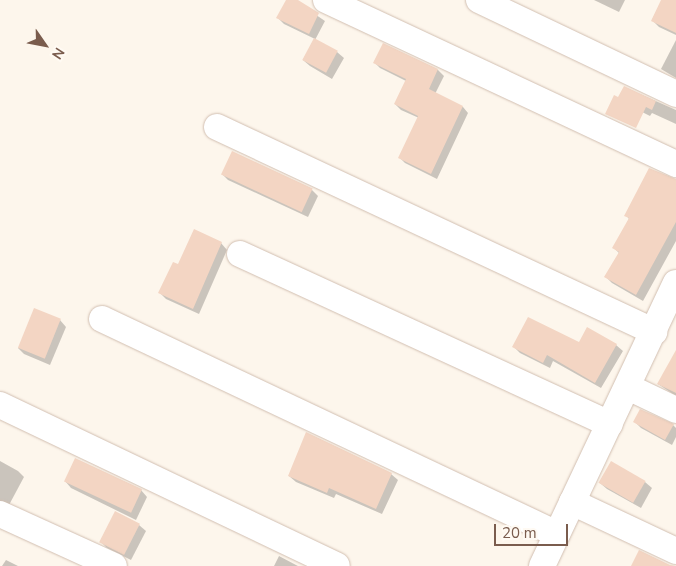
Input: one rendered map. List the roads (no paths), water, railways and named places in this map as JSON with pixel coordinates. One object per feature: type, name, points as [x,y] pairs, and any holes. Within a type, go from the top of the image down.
[{"type":"street","points":[[326,0],[676,164]]},
{"type":"street","points":[[478,0],[676,94]]},
{"type":"street","points":[[217,127],[654,332]]},
{"type":"street","points":[[240,254],[610,424]]},
{"type":"street","points":[[542,566],[674,292]]},
{"type":"street","points":[[102,318],[557,534]]},
{"type":"street","points":[[628,387],[676,410]]},
{"type":"street","points":[[0,405],[337,566]]},
{"type":"street","points":[[572,502],[676,551]]},
{"type":"street","points":[[0,514],[114,566]]}]
